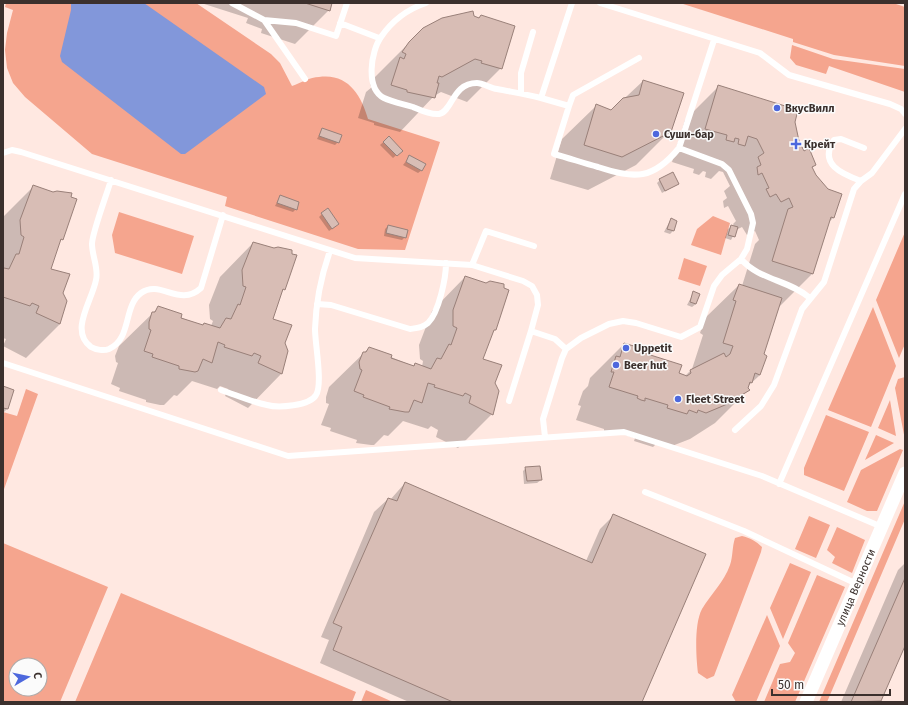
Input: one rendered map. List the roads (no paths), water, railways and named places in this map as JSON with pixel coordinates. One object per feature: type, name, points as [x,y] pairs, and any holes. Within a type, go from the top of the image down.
[{"type":"street","name":"улица Верности","points":[[806,702],[905,473]]},
{"type":"lane","points":[[232,3],[264,20],[296,23],[336,36],[347,3]]},
{"type":"lane","points":[[426,3],[402,15],[389,25],[379,38],[372,60],[371,73],[374,87],[382,97],[431,114],[440,114],[447,110],[456,92],[466,86],[477,83],[496,89],[521,92],[569,106]]},
{"type":"lane","points":[[542,98],[572,3]]},
{"type":"lane","points":[[600,3],[714,40],[760,53],[789,75],[890,104],[901,109],[905,114]]},
{"type":"lane","points":[[264,20],[305,80]]},
{"type":"lane","points":[[340,24],[379,38]]},
{"type":"lane","points":[[521,92],[521,74],[533,32]]},
{"type":"lane","points":[[639,58],[573,95],[554,154],[623,175],[635,176],[649,173],[670,160],[680,148],[714,40]]},
{"type":"lane","points":[[735,430],[761,406],[774,385],[802,309],[824,282],[854,189],[860,181],[872,173],[905,129]]},
{"type":"lane","points":[[860,181],[841,174],[834,168],[829,157],[830,147],[834,140],[842,139],[864,148]]},
{"type":"lane","points":[[545,437],[543,419],[566,349],[581,338],[609,324],[623,321],[636,323],[681,337],[700,327],[714,286],[722,275],[741,258],[747,249],[753,223],[751,214],[729,170],[722,164],[680,148]]},
{"type":"lane","points":[[3,153],[12,150],[21,152],[355,258],[472,265],[523,281],[532,286],[537,295],[538,305],[509,401]]},
{"type":"lane","points":[[112,180],[92,243],[97,279],[80,331],[85,342],[95,349],[106,350],[116,345],[123,335],[134,302],[140,293],[148,289],[159,289],[186,296],[195,293],[201,288],[223,216]]},
{"type":"lane","points":[[780,484],[905,194]]},
{"type":"lane","points":[[472,265],[486,231],[534,246]]},
{"type":"lane","points":[[221,390],[269,406],[309,402],[316,395],[318,384],[315,329],[317,304],[322,276],[330,251]]},
{"type":"lane","points":[[741,258],[749,268],[759,274],[796,288],[810,298]]},
{"type":"lane","points":[[317,304],[331,305],[410,329],[421,328],[429,322],[434,313],[446,275],[446,263]]},
{"type":"lane","points":[[531,331],[555,339],[566,349]]},
{"type":"lane","points":[[3,363],[288,456],[624,432],[780,484],[882,527]]},
{"type":"lane","points":[[645,492],[744,531],[857,584]]},
{"type":"water","points":[[71,3],[144,3],[264,87],[266,94],[185,154],[181,154],[62,62],[60,56],[71,10]]},
{"type":"place","name":"ВкусВилл","points":[[777,108]]},
{"type":"place","name":"Суши-бар","points":[[656,134]]},
{"type":"place","name":"Крейт","points":[[796,144]]},
{"type":"place","name":"Uppetit","points":[[626,348]]},
{"type":"place","name":"Beer hut","points":[[616,365]]},
{"type":"place","name":"Fleet Street","points":[[678,399]]}]
